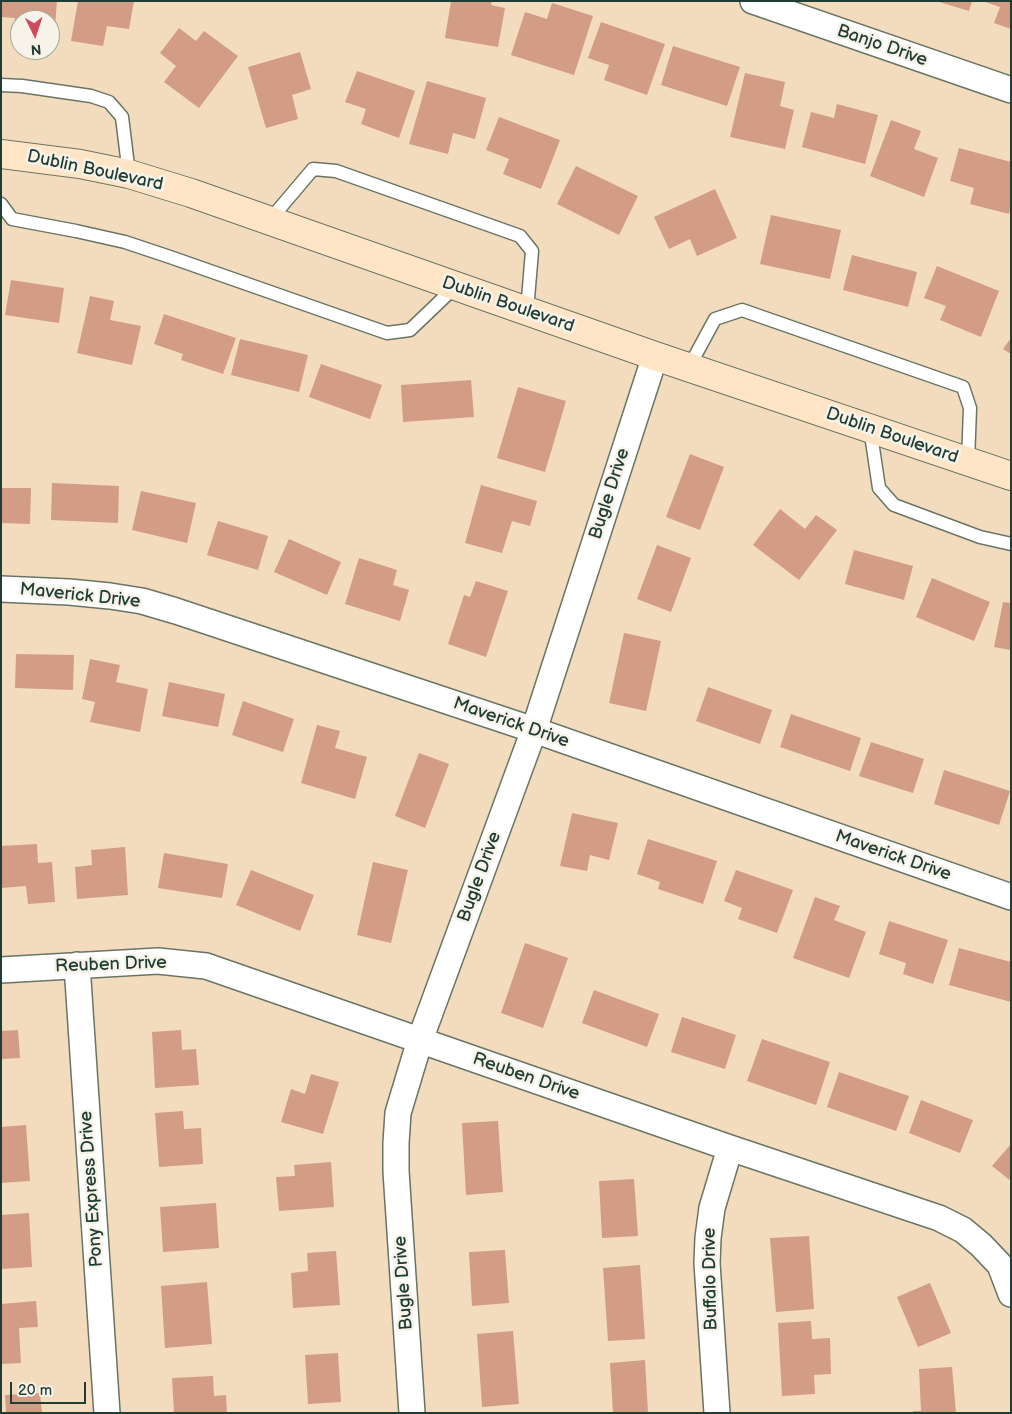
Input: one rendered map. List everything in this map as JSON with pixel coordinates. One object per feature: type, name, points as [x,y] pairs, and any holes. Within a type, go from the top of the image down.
[{"type":"main road","name":"Dublin Boulevard","points":[[1,154],[80,164],[129,174],[191,193],[655,356],[1011,476]]},
{"type":"street","name":"Banjo Drive","points":[[753,1],[1011,90]]},
{"type":"street","name":"Bugle Drive","points":[[412,1413],[396,1143],[398,1113],[420,1040],[534,730],[655,356]]},
{"type":"street","name":"Maverick Drive","points":[[1,588],[110,596],[176,611],[534,730],[1011,897]]},
{"type":"street","name":"Reuben Drive","points":[[1,970],[158,961],[206,966],[730,1148],[939,1218],[963,1230],[1000,1265],[1011,1294]]},
{"type":"street","name":"Pony Express Drive","points":[[77,965],[107,1413]]},
{"type":"street","name":"Buffalo Drive","points":[[717,1413],[707,1263],[708,1238],[712,1208],[730,1148]]},
{"type":"lane","points":[[1,85],[22,86],[91,96],[109,102],[122,117],[129,174]]},
{"type":"lane","points":[[269,221],[313,169],[336,171],[520,236],[532,251],[527,311]]},
{"type":"lane","points":[[1,204],[12,219],[125,242],[386,333],[410,330],[456,286]]},
{"type":"lane","points":[[689,367],[715,319],[742,310],[963,387],[970,408],[968,462]]},
{"type":"lane","points":[[870,428],[879,488],[894,505],[980,537],[1011,544]]},
{"type":"building","points":[[1,1],[57,1],[56,10],[10,10],[10,18],[1,17]]},
{"type":"building","points":[[78,1],[134,1],[129,29],[107,26],[103,46],[71,41]]},
{"type":"building","points":[[451,1],[492,1],[491,5],[505,8],[498,47],[445,38]]},
{"type":"building","points":[[936,1],[972,1],[969,11]]},
{"type":"building","points":[[1011,1],[1011,29],[994,23],[1000,7],[985,2]]},
{"type":"building","points":[[552,3],[593,16],[574,75],[511,55],[525,12],[547,19]]},
{"type":"building","points":[[601,22],[665,44],[647,95],[604,80],[609,65],[588,58]]},
{"type":"building","points":[[179,28],[196,41],[204,31],[238,56],[199,108],[164,82],[176,66],[160,53]]},
{"type":"building","points":[[673,46],[740,67],[727,106],[661,85]]},
{"type":"building","points":[[300,52],[311,89],[292,95],[298,119],[266,128],[248,67]]},
{"type":"building","points":[[357,71],[415,91],[399,138],[361,124],[366,109],[345,102]]},
{"type":"building","points":[[745,73],[785,82],[780,106],[794,110],[785,149],[730,137]]},
{"type":"building","points":[[427,81],[486,98],[475,139],[453,133],[448,154],[409,144]]},
{"type":"building","points":[[837,104],[878,115],[865,164],[802,147],[811,112],[834,118]]},
{"type":"building","points":[[499,117],[560,140],[541,189],[503,174],[509,159],[486,150]]},
{"type":"building","points":[[891,120],[921,131],[914,149],[938,158],[924,197],[870,176]]},
{"type":"building","points":[[959,148],[1011,162],[1011,206],[1009,214],[970,204],[974,188],[950,181]]},
{"type":"building","points":[[576,166],[638,196],[619,235],[557,204]]},
{"type":"building","points":[[715,189],[737,238],[697,256],[690,239],[669,249],[654,217]]},
{"type":"building","points":[[771,215],[841,230],[830,279],[760,264]]},
{"type":"building","points":[[852,255],[917,272],[908,307],[843,290]]},
{"type":"building","points":[[937,266],[999,291],[981,337],[940,320],[946,306],[924,298]]},
{"type":"building","points":[[11,280],[64,288],[59,323],[5,315]]},
{"type":"building","points":[[90,296],[114,301],[110,320],[141,326],[132,365],[77,353]]},
{"type":"building","points":[[164,314],[236,338],[223,374],[181,360],[183,354],[154,344]]},
{"type":"building","points":[[1011,338],[1011,354],[1003,349]]},
{"type":"building","points":[[240,339],[308,355],[299,392],[231,375]]},
{"type":"building","points":[[321,364],[382,385],[370,419],[309,397]]},
{"type":"building","points":[[471,380],[474,417],[403,422],[401,385]]},
{"type":"building","points":[[518,387],[566,401],[545,472],[497,458]]},
{"type":"building","points":[[690,454],[724,467],[700,530],[666,517]]},
{"type":"building","points":[[52,483],[119,486],[118,523],[51,520]]},
{"type":"building","points":[[481,485],[537,501],[530,526],[512,521],[502,553],[465,543]]},
{"type":"building","points":[[1,488],[31,488],[30,524],[1,523]]},
{"type":"building","points":[[141,491],[196,503],[187,543],[132,530]]},
{"type":"building","points":[[780,509],[805,529],[816,515],[837,530],[799,580],[753,545]]},
{"type":"building","points":[[218,521],[268,536],[258,570],[207,555]]},
{"type":"building","points":[[289,539],[341,562],[327,595],[274,572]]},
{"type":"building","points":[[657,545],[691,558],[671,612],[637,599]]},
{"type":"building","points":[[854,550],[913,566],[904,600],[845,584]]},
{"type":"building","points":[[359,558],[397,570],[393,585],[409,590],[400,621],[345,604]]},
{"type":"building","points":[[932,578],[990,602],[974,641],[916,617]]},
{"type":"building","points":[[476,581],[508,591],[486,657],[448,644],[464,595],[470,597]]},
{"type":"building","points":[[1003,602],[1011,603],[1011,650],[994,647]]},
{"type":"building","points":[[624,633],[661,641],[646,711],[609,703]]},
{"type":"building","points":[[16,654],[74,655],[73,690],[15,688]]},
{"type":"building","points":[[90,659],[120,665],[116,682],[148,689],[140,732],[90,722],[95,702],[82,699]]},
{"type":"building","points":[[169,682],[225,694],[218,727],[162,716]]},
{"type":"building","points":[[708,687],[772,710],[760,744],[696,721]]},
{"type":"building","points":[[243,701],[294,719],[283,752],[232,735]]},
{"type":"building","points":[[791,714],[861,738],[850,771],[780,747]]},
{"type":"building","points":[[317,725],[340,731],[335,748],[367,757],[355,799],[301,783]]},
{"type":"building","points":[[871,742],[924,759],[913,793],[859,776]]},
{"type":"building","points":[[419,753],[449,764],[425,828],[395,816]]},
{"type":"building","points":[[944,770],[1010,791],[999,825],[934,804]]},
{"type":"building","points":[[572,813],[618,823],[609,860],[590,855],[587,871],[560,866]]},
{"type":"building","points":[[648,839],[717,861],[703,904],[658,889],[660,882],[637,874]]},
{"type":"building","points":[[37,844],[38,863],[52,862],[55,902],[28,904],[26,886],[1,888],[1,846]]},
{"type":"building","points":[[125,847],[128,895],[77,899],[75,867],[92,865],[91,850]]},
{"type":"building","points":[[164,853],[228,864],[222,898],[158,888]]},
{"type":"building","points":[[373,862],[408,870],[391,943],[357,935]]},
{"type":"building","points":[[251,870],[314,895],[300,931],[236,905]]},
{"type":"building","points":[[736,870],[793,890],[777,933],[738,919],[742,908],[724,901]]},
{"type":"building","points":[[815,897],[840,906],[834,920],[866,932],[849,978],[793,958]]},
{"type":"building","points":[[889,921],[948,940],[933,984],[903,974],[906,963],[879,954]]},
{"type":"building","points":[[525,943],[568,958],[543,1028],[501,1013]]},
{"type":"building","points":[[959,948],[1011,962],[1011,1002],[949,985]]},
{"type":"building","points":[[594,990],[659,1014],[647,1047],[582,1023]]},
{"type":"building","points":[[682,1017],[736,1035],[725,1069],[671,1052]]},
{"type":"building","points":[[18,1030],[20,1058],[1,1059],[1,1031]]},
{"type":"building","points":[[181,1030],[182,1050],[196,1049],[199,1085],[155,1088],[152,1032]]},
{"type":"building","points":[[762,1039],[830,1062],[816,1105],[747,1081]]},
{"type":"building","points":[[839,1072],[909,1096],[896,1131],[827,1107]]},
{"type":"building","points":[[311,1074],[339,1082],[323,1134],[281,1122],[291,1089],[305,1094]]},
{"type":"building","points":[[921,1100],[973,1120],[960,1153],[909,1133]]},
{"type":"building","points":[[183,1111],[184,1129],[201,1128],[203,1164],[159,1167],[155,1113]]},
{"type":"building","points":[[498,1121],[503,1192],[466,1195],[462,1123]]},
{"type":"building","points":[[26,1125],[30,1181],[1,1183],[1,1127]]},
{"type":"building","points":[[1011,1144],[1011,1181],[992,1166]]},
{"type":"building","points":[[331,1162],[334,1207],[279,1211],[276,1177],[295,1176],[294,1165]]},
{"type":"building","points":[[634,1179],[638,1236],[602,1238],[599,1181]]},
{"type":"building","points":[[216,1203],[219,1248],[163,1252],[160,1207]]},
{"type":"building","points":[[29,1213],[32,1267],[1,1269],[1,1215]]},
{"type":"building","points":[[809,1236],[814,1309],[776,1312],[770,1238]]},
{"type":"building","points":[[505,1250],[509,1303],[472,1306],[469,1252]]},
{"type":"building","points":[[336,1251],[340,1305],[293,1308],[291,1273],[308,1271],[307,1253]]},
{"type":"building","points":[[640,1265],[645,1339],[608,1341],[603,1268]]},
{"type":"building","points":[[207,1282],[212,1344],[165,1348],[161,1286]]},
{"type":"building","points":[[930,1283],[951,1333],[918,1347],[897,1297]]},
{"type":"building","points":[[36,1301],[38,1327],[19,1328],[21,1363],[1,1364],[1,1304]]},
{"type":"building","points":[[811,1321],[812,1339],[830,1338],[831,1374],[814,1375],[815,1394],[782,1396],[778,1323]]},
{"type":"building","points":[[513,1331],[519,1404],[482,1407],[477,1334]]},
{"type":"building","points":[[338,1353],[341,1402],[308,1404],[305,1355]]},
{"type":"building","points":[[645,1360],[648,1413],[613,1413],[610,1363]]},
{"type":"building","points":[[952,1367],[956,1413],[913,1413],[913,1411],[921,1411],[919,1369]]},
{"type":"building","points":[[213,1376],[214,1396],[226,1395],[227,1413],[174,1413],[172,1378]]},
{"type":"building","points":[[40,1393],[42,1413],[6,1413],[5,1395]]}]
